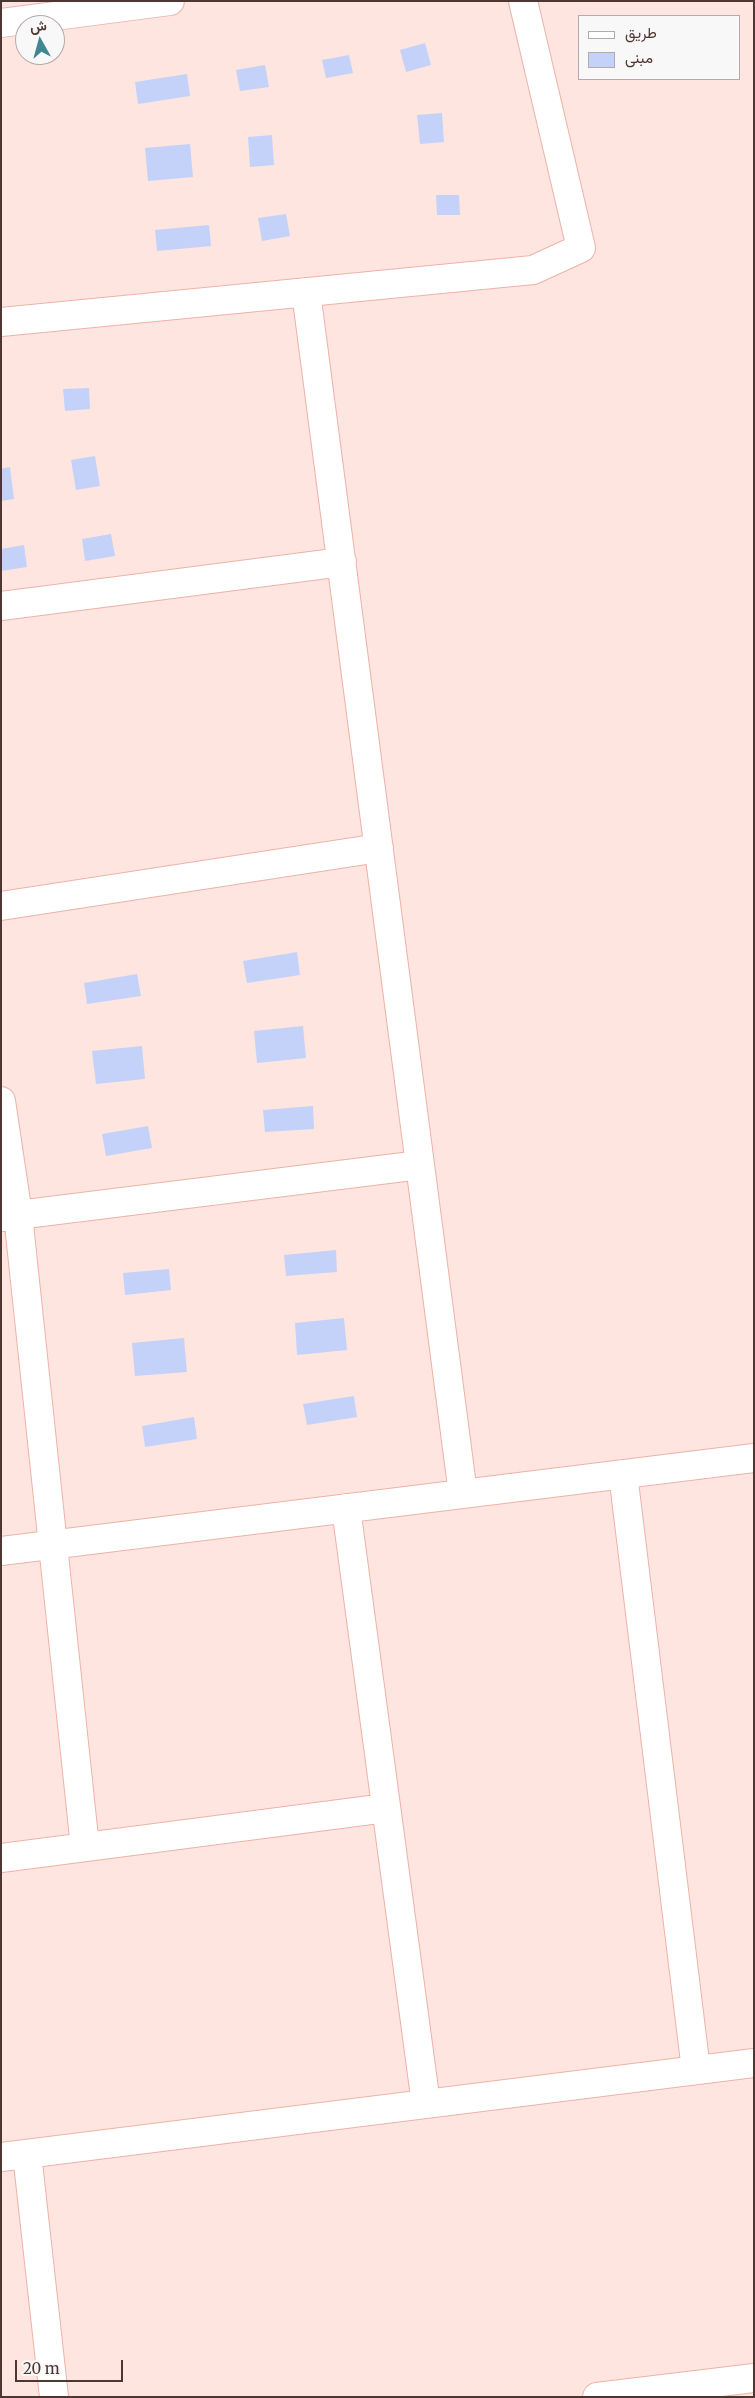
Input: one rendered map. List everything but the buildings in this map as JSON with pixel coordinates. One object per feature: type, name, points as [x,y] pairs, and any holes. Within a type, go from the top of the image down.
[{"type":"street","points":[[1,24],[170,1]]},
{"type":"street","points":[[1,322],[533,270],[580,248],[523,1]]},
{"type":"street","points":[[306,292],[463,1494]]},
{"type":"street","points":[[1,606],[342,562]]},
{"type":"street","points":[[1,906],[379,848]]},
{"type":"street","points":[[1,1102],[10,1216],[52,1545],[86,1847]]},
{"type":"street","points":[[10,1216],[420,1165]]},
{"type":"street","points":[[1,1551],[754,1458]]},
{"type":"street","points":[[622,1474],[696,2070]]},
{"type":"street","points":[[346,1508],[426,2104]]},
{"type":"street","points":[[1,1858],[386,1808]]},
{"type":"street","points":[[54,2397],[14,2155],[754,2063]]},
{"type":"street","points":[[597,2397],[737,2385]]}]
